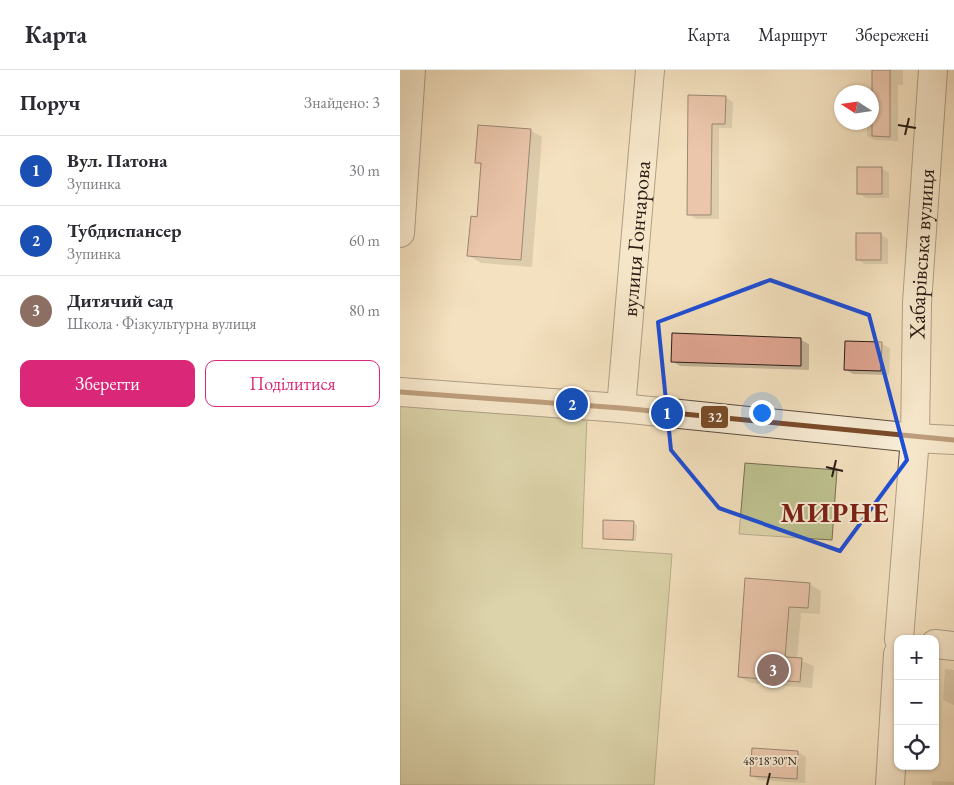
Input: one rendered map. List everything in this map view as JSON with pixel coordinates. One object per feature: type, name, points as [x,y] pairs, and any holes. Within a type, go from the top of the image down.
[{"type":"street","points":[[400,233],[411,70]]},
{"type":"street","name":"вулиця Гончарова","points":[[621,408],[650,70]]},
{"type":"street","name":"Хабарівська вулиця","points":[[899,635],[915,438],[917,303],[933,70]]},
{"type":"street","points":[[400,392],[621,408],[915,438],[954,440]]},
{"type":"street","points":[[939,644],[954,646]]},
{"type":"street","points":[[890,785],[896,680]]},
{"type":"highlighted area","points":[[770,280],[869,315],[907,460],[840,551],[719,508],[671,450],[658,322]]},
{"type":"green space","points":[[400,402],[587,416],[582,548],[672,554],[654,785],[400,785]]},
{"type":"green space","points":[[745,463],[837,470],[832,540],[739,534]]},
{"type":"building","points":[[872,70],[890,70],[890,137],[872,136],[872,130],[879,130],[879,85],[872,85]]},
{"type":"building","points":[[688,95],[726,96],[725,124],[712,124],[711,215],[687,215]]},
{"type":"building","points":[[478,125],[531,129],[521,260],[467,256],[471,216],[477,217],[481,163],[475,163]]},
{"type":"building","points":[[857,167],[882,167],[882,194],[857,194]]},
{"type":"building","points":[[856,233],[881,233],[881,260],[856,260]]},
{"type":"building","points":[[672,333],[801,338],[801,366],[671,362]]},
{"type":"building","points":[[845,341],[882,342],[881,371],[844,370]]},
{"type":"building","points":[[603,520],[634,521],[633,540],[603,539]]},
{"type":"building","points":[[745,578],[810,583],[808,608],[789,607],[785,657],[802,658],[800,682],[738,677]]},
{"type":"building","points":[[752,748],[798,751],[797,779],[750,776]]},
{"type":"transit line","name":"32","points":[[400,392],[621,408],[954,440]]},
{"type":"place","name":"Тубдиспансер","points":[[572,404]]},
{"type":"place","name":"Вул. Патона","points":[[667,413]]},
{"type":"place","name":"Дитячий сад","points":[[773,670]]},
{"type":"district","name":"МИРНЕ","points":[[835,512]]}]
